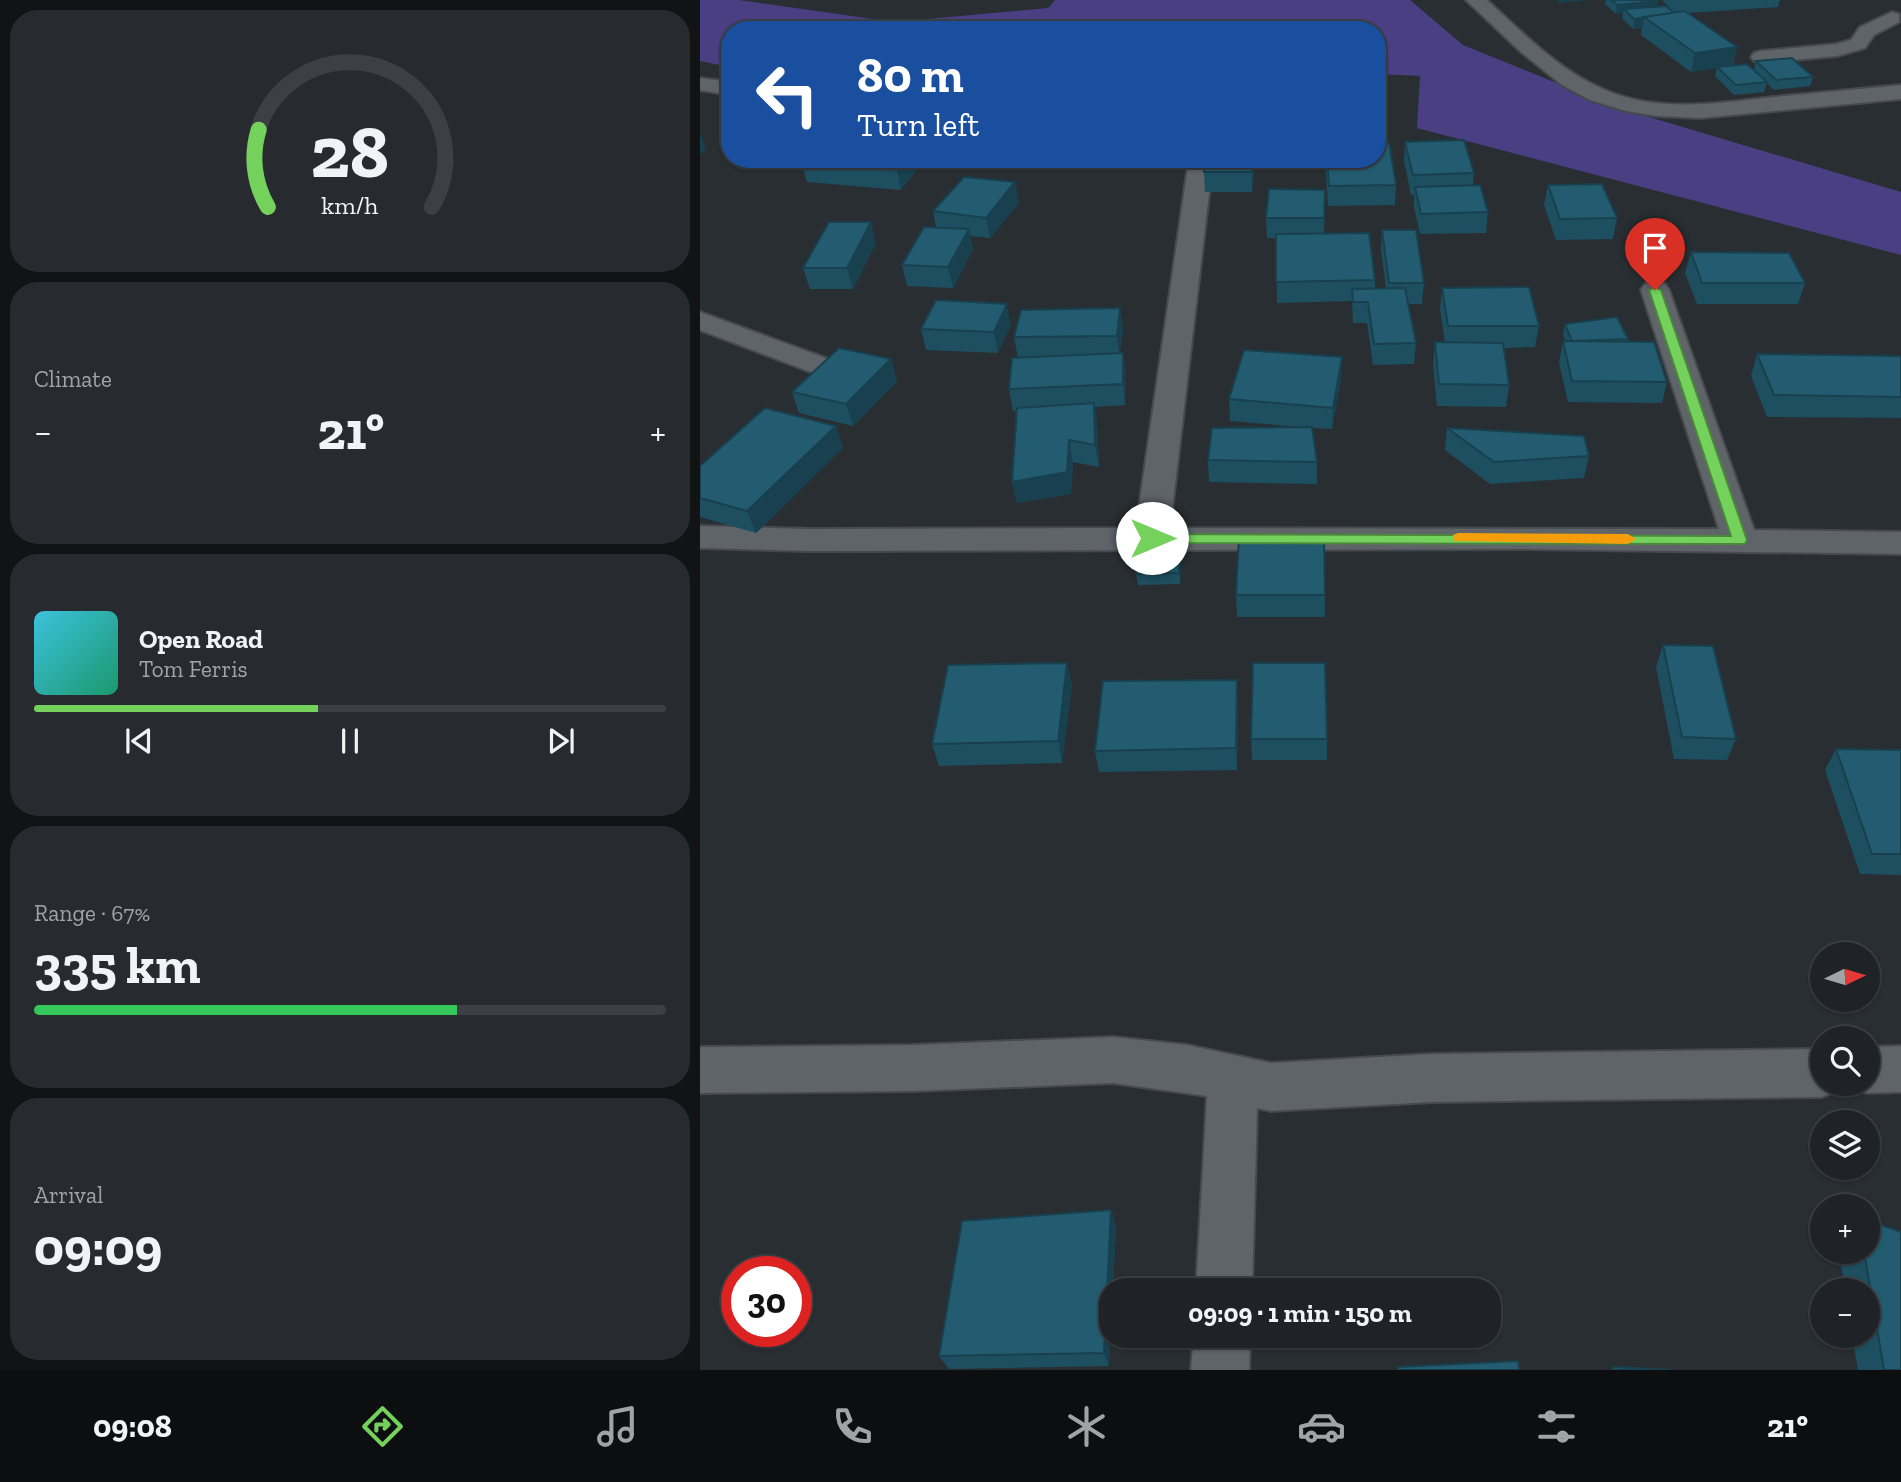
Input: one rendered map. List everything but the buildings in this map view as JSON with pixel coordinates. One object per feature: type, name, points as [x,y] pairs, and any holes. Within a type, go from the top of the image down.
[{"type":"street","points":[[1476,0],[1551,67],[1585,90],[1640,107],[1701,111],[1901,92]]},
{"type":"street","points":[[1760,57],[1837,50],[1858,44],[1888,11]]},
{"type":"street","points":[[700,84],[721,88]]},
{"type":"street","points":[[1152,538],[1200,168]]},
{"type":"street","points":[[1655,290],[1740,540]]},
{"type":"street","points":[[700,320],[818,365]]},
{"type":"street","points":[[700,537],[811,540],[1152,538],[1901,543]]},
{"type":"street","points":[[700,1070],[913,1068],[1112,1060],[1187,1068],[1271,1087],[1432,1078],[1810,1073]]},
{"type":"street","points":[[1880,1070],[1901,1069]]},
{"type":"street","points":[[1225,1278],[1233,1079]]},
{"type":"street","points":[[1220,1370],[1221,1348]]},
{"type":"shaded area","points":[[700,0],[739,0],[887,21],[721,21],[721,65],[700,61]]},
{"type":"shaded area","points":[[1055,0],[1410,0],[1463,45],[1619,108],[1901,192],[1901,255],[1417,128],[1420,76],[1386,74],[1386,21],[905,21],[1048,8]]},
{"type":"slow traffic","points":[[1458,538],[1628,539]]},
{"type":"route","points":[[1152,538],[1740,540],[1655,290]]}]
